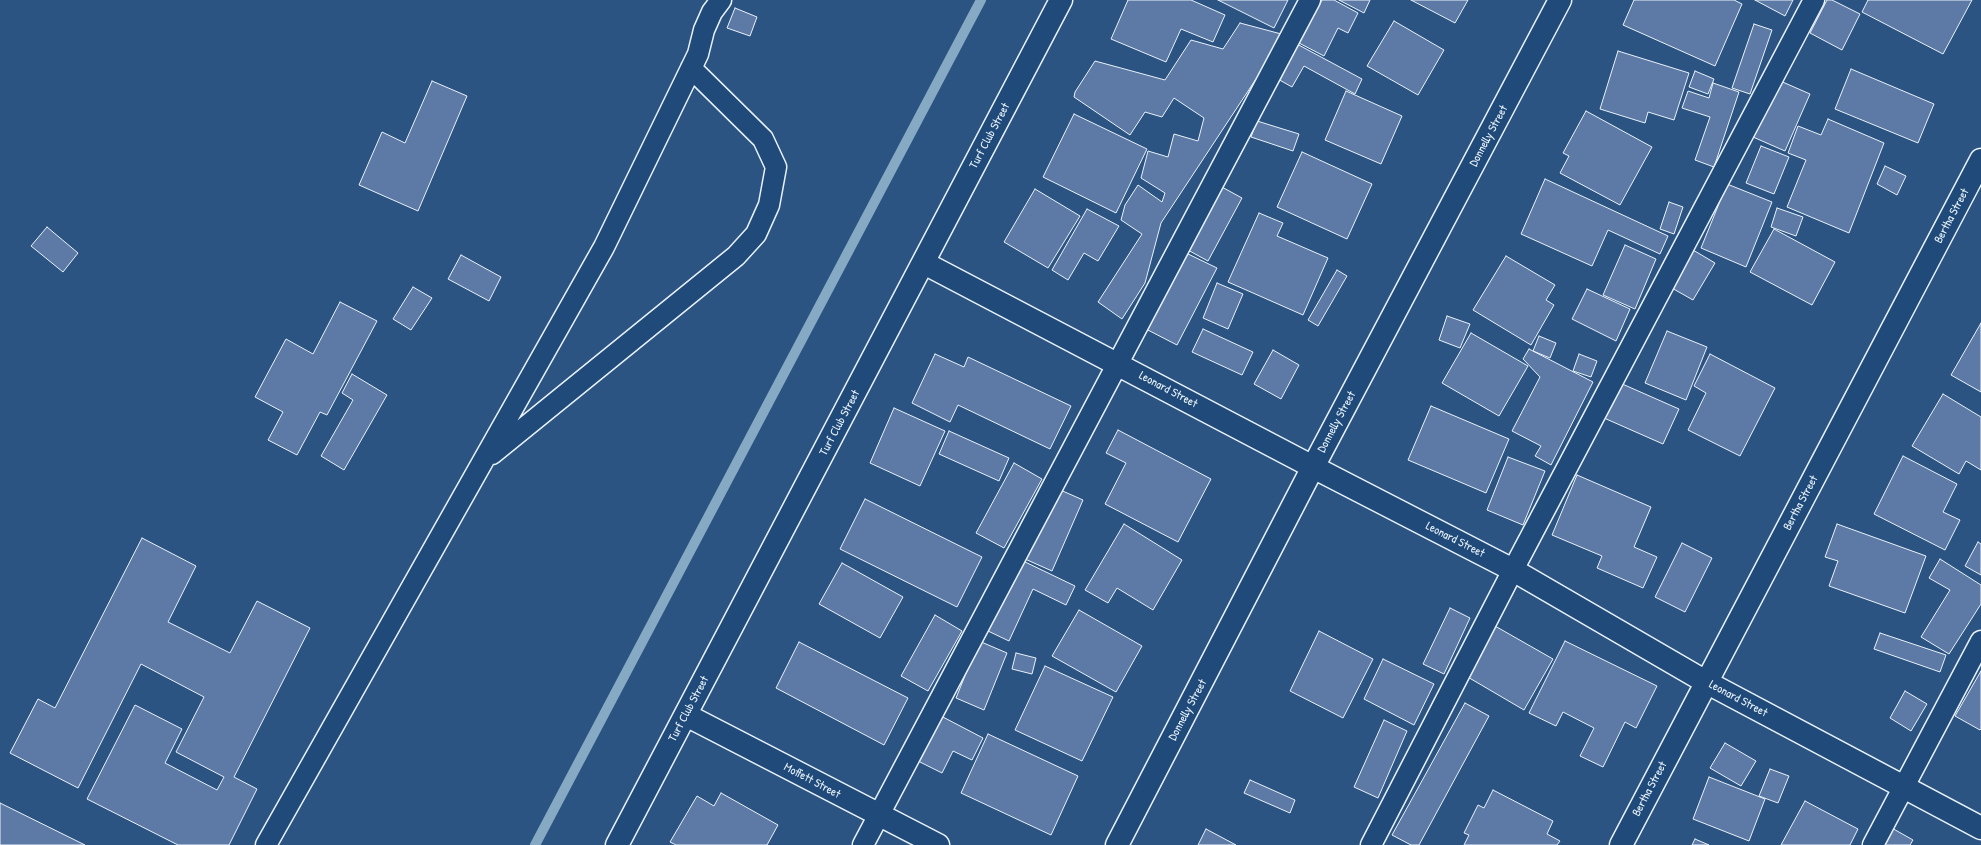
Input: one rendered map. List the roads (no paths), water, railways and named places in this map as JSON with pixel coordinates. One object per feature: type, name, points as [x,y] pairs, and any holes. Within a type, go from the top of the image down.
[{"type":"street","name":"Turf Club Street","points":[[617,845],[1061,0]]},
{"type":"street","name":"Donnelly Street","points":[[1117,845],[1202,684],[1313,467],[1560,0]]},
{"type":"street","name":"Bertha Street","points":[[1621,845],[1981,160]]},
{"type":"street","name":"Leonard Street","points":[[924,263],[1513,570],[1706,682],[1981,828]]},
{"type":"street","name":"Moffett Street","points":[[686,715],[878,816],[938,845]]},
{"type":"lane","points":[[266,845],[604,247],[698,54],[704,30],[712,12],[721,0]]},
{"type":"lane","points":[[863,845],[1310,0]]},
{"type":"lane","points":[[1371,845],[1513,570],[1814,0]]},
{"type":"lane","points":[[483,461],[736,256],[756,234],[770,205],[776,167],[763,139],[691,68]]},
{"type":"lane","points":[[1873,845],[1981,641]]},
{"type":"waterway","points":[[535,845],[981,0]]}]
